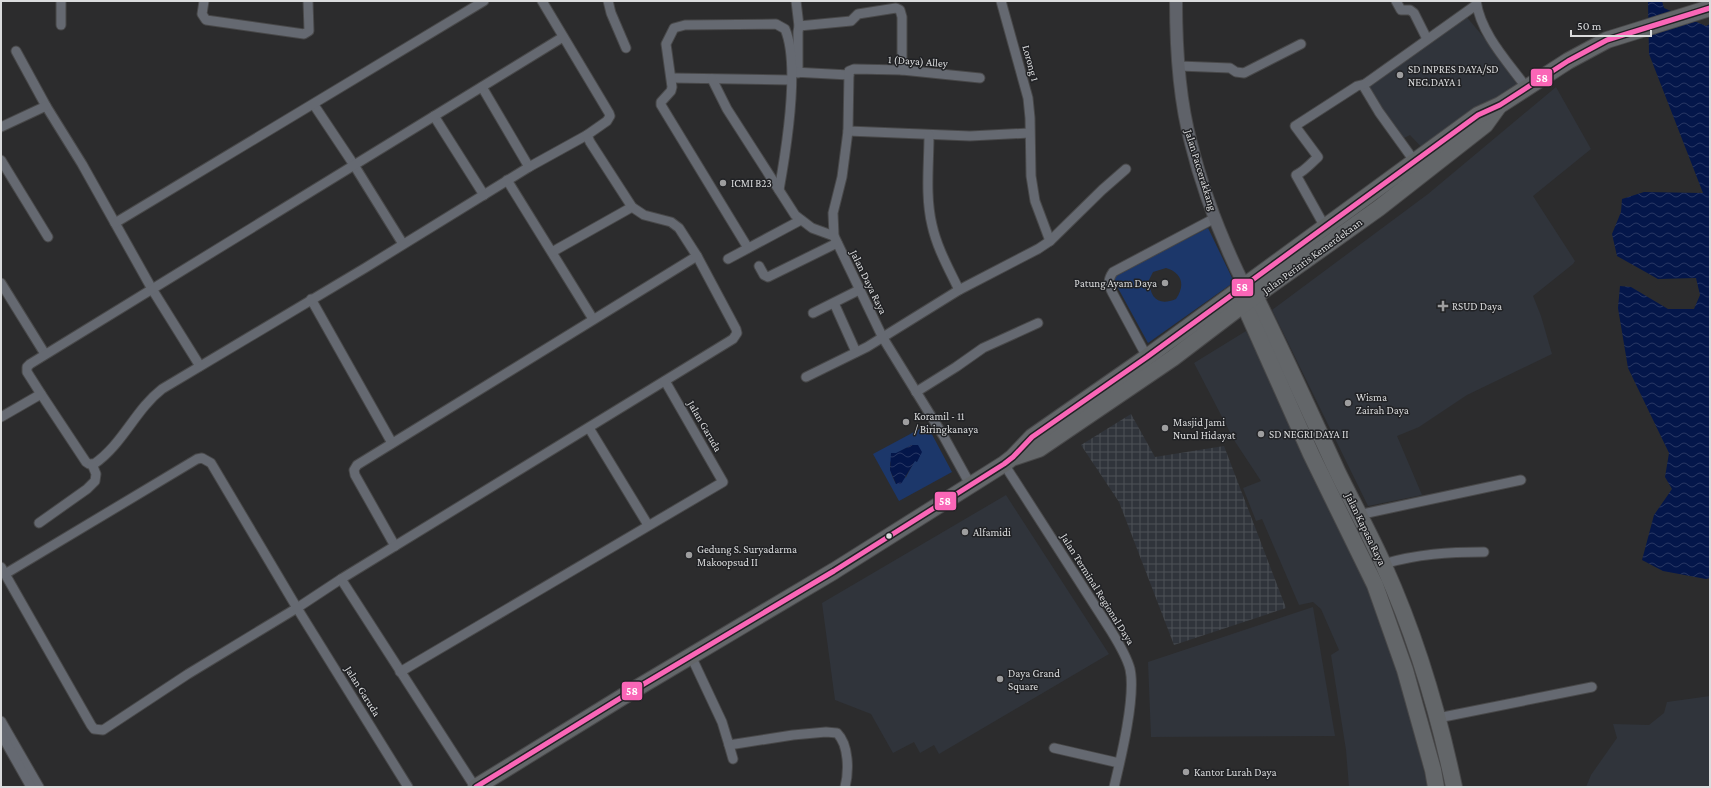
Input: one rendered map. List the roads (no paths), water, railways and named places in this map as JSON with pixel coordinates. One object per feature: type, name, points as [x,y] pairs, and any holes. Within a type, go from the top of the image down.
[{"type":"highway","name":"Jalan Perintis Kemerdekaan","points":[[1009,460],[1039,449],[1173,358],[1246,292],[1324,227],[1478,115],[1500,105],[1568,61],[1607,40],[1705,9]]},
{"type":"highway","name":"Jalan Perintis Kemerdekaan","points":[[475,787],[632,690],[834,571],[971,486],[1009,460],[1032,437],[1147,357],[1384,204],[1485,125],[1500,105]]},
{"type":"highway","points":[[1374,192],[1384,204]]},
{"type":"highway","name":"Jalan Kapasa Raya","points":[[1246,292],[1384,564],[1423,665],[1438,718],[1454,787]]},
{"type":"highway","name":"Jalan Kapasa Raya","points":[[1246,292],[1311,454],[1375,585],[1405,670],[1433,770],[1436,787]]},
{"type":"highway","points":[[1311,454],[1326,448]]},
{"type":"highway","points":[[1405,670],[1423,665]]},
{"type":"main road","name":"Jalan Paccerakkang","points":[[1176,1],[1181,87],[1190,142],[1215,218],[1246,292]]},
{"type":"street","points":[[61,1],[61,25]]},
{"type":"street","points":[[204,1],[202,14],[206,20],[304,34],[309,31],[308,1]]},
{"type":"street","points":[[115,223],[314,105],[484,1]]},
{"type":"street","points":[[542,1],[610,116],[607,121],[587,135],[507,180],[156,394],[145,406],[120,440],[97,462],[92,464],[86,462],[41,394],[27,369],[30,364],[563,37]]},
{"type":"street","points":[[608,1],[611,13],[626,48]]},
{"type":"street","points":[[779,190],[799,26],[796,1]]},
{"type":"street","name":"Lorong 1","points":[[1001,1],[1028,98],[1030,118],[1029,133],[1031,176],[1034,197],[1050,241]]},
{"type":"street","points":[[1396,1],[1401,10],[1410,10],[1414,12],[1427,39]]},
{"type":"street","points":[[1324,227],[1296,175],[1307,169],[1310,163],[1318,157],[1295,126],[1358,86],[1366,84],[1476,3],[1489,36],[1526,87]]},
{"type":"street","points":[[799,26],[851,21],[858,14],[896,8],[900,10],[902,17],[902,70]]},
{"type":"street","points":[[748,248],[661,105],[661,102],[671,91],[672,78],[666,44],[674,28],[684,25],[776,24],[785,29],[789,42],[794,75]]},
{"type":"street","points":[[1179,66],[1230,68],[1236,72],[1244,73],[1301,44]]},
{"type":"street","points":[[16,50],[46,106],[78,157],[152,289],[200,366]]},
{"type":"street","name":"1 (Daya) Alley","points":[[672,78],[712,79],[902,70],[980,78]]},
{"type":"street","name":"Jalan Daya Raya","points":[[851,72],[848,131],[842,177],[833,213],[835,239],[883,338],[971,486]]},
{"type":"street","points":[[712,79],[727,109],[791,209],[801,220],[812,228],[835,239]]},
{"type":"street","points":[[1366,84],[1365,90],[1415,162]]},
{"type":"street","points":[[482,87],[529,167]]},
{"type":"street","points":[[314,105],[404,244]]},
{"type":"street","points":[[1,127],[46,106]]},
{"type":"street","points":[[434,116],[484,195]]},
{"type":"street","points":[[848,131],[970,136],[1029,133]]},
{"type":"street","points":[[3,570],[94,729],[103,730],[188,674],[297,608],[341,579],[730,342],[737,333],[736,329],[697,256],[679,228],[671,222],[644,215],[632,207],[611,176],[587,135]]},
{"type":"street","points":[[929,135],[929,200],[932,224],[937,242],[959,290]]},
{"type":"street","points":[[1,160],[48,238]]},
{"type":"street","points":[[806,377],[883,338],[959,290],[1010,264],[1050,241],[1102,190],[1126,169]]},
{"type":"street","points":[[507,180],[593,319]]},
{"type":"street","points":[[552,252],[632,207]]},
{"type":"street","points":[[1147,357],[1112,292],[1108,282],[1109,277],[1113,272],[1215,218]]},
{"type":"street","points":[[728,260],[801,220]]},
{"type":"street","points":[[759,266],[764,275],[768,277],[835,239]]},
{"type":"street","points":[[395,546],[354,472],[357,465],[697,256]]},
{"type":"street","points":[[1,282],[45,354]]},
{"type":"street","points":[[813,313],[859,290]]},
{"type":"street","points":[[311,299],[392,443]]},
{"type":"street","points":[[834,303],[856,352]]},
{"type":"street","points":[[916,392],[983,348],[1038,323]]},
{"type":"street","name":"Jalan Garuda","points":[[648,525],[723,482],[665,381]]},
{"type":"street","points":[[1,417],[41,394]]},
{"type":"street","points":[[400,672],[648,525],[589,428]]},
{"type":"street","name":"Jalan Garuda","points":[[3,570],[202,458],[210,463],[297,608],[408,787]]},
{"type":"street","name":"Jalan Terminal Regional Daya","points":[[1009,460],[1124,653],[1130,669],[1132,684],[1129,707],[1114,787]]},
{"type":"street","points":[[39,523],[87,489],[95,481],[96,474],[92,464]]},
{"type":"street","points":[[1358,515],[1521,480]]},
{"type":"street","points":[[1384,564],[1404,558],[1428,554],[1484,552]]},
{"type":"street","points":[[341,579],[475,787]]},
{"type":"street","points":[[691,656],[722,722],[733,759]]},
{"type":"street","points":[[1438,718],[1592,687]]},
{"type":"street","points":[[1,721],[39,787]]},
{"type":"street","points":[[729,745],[793,735],[837,733],[841,739],[846,755],[845,787]]},
{"type":"street","points":[[1,734],[30,787]]},
{"type":"street","points":[[1054,748],[1119,763]]},
{"type":"water","points":[[1648,1],[1662,1],[1664,8],[1706,26],[1710,24],[1710,578],[1706,579],[1663,571],[1642,560],[1654,515],[1672,489],[1665,477],[1669,453],[1628,368],[1618,308],[1620,286],[1631,287],[1668,309],[1694,309],[1700,295],[1696,278],[1658,279],[1617,256],[1612,234],[1621,212],[1622,199],[1644,192],[1703,193],[1649,54]]},
{"type":"water","points":[[912,445],[918,445],[922,452],[917,462],[915,461],[901,484],[896,484],[890,470],[891,453],[896,453]]},
{"type":"place","name":"SD INPRES DAYA/SD NEG.DAYA 1","points":[[1400,75]]},
{"type":"place","name":"ICMI B23","points":[[723,183]]},
{"type":"place","name":"Patung Ayam Daya","points":[[1165,283]]},
{"type":"place","name":"RSUD Daya","points":[[1443,306]]},
{"type":"place","name":"Wisma Zairah Daya","points":[[1348,403]]},
{"type":"place","name":"Koramil - 11 / Biringkanaya","points":[[906,422]]},
{"type":"place","name":"Masjid Jami Nurul Hidayat","points":[[1165,428]]},
{"type":"place","name":"SD NEGRI DAYA II","points":[[1261,434]]},
{"type":"place","name":"Alfamidi","points":[[965,532]]},
{"type":"place","name":"Gedung S. Suryadarma Makoopsud II","points":[[689,555]]},
{"type":"place","name":"Daya Grand Square","points":[[1000,679]]},
{"type":"place","name":"Kantor Lurah Daya","points":[[1186,772]]}]
